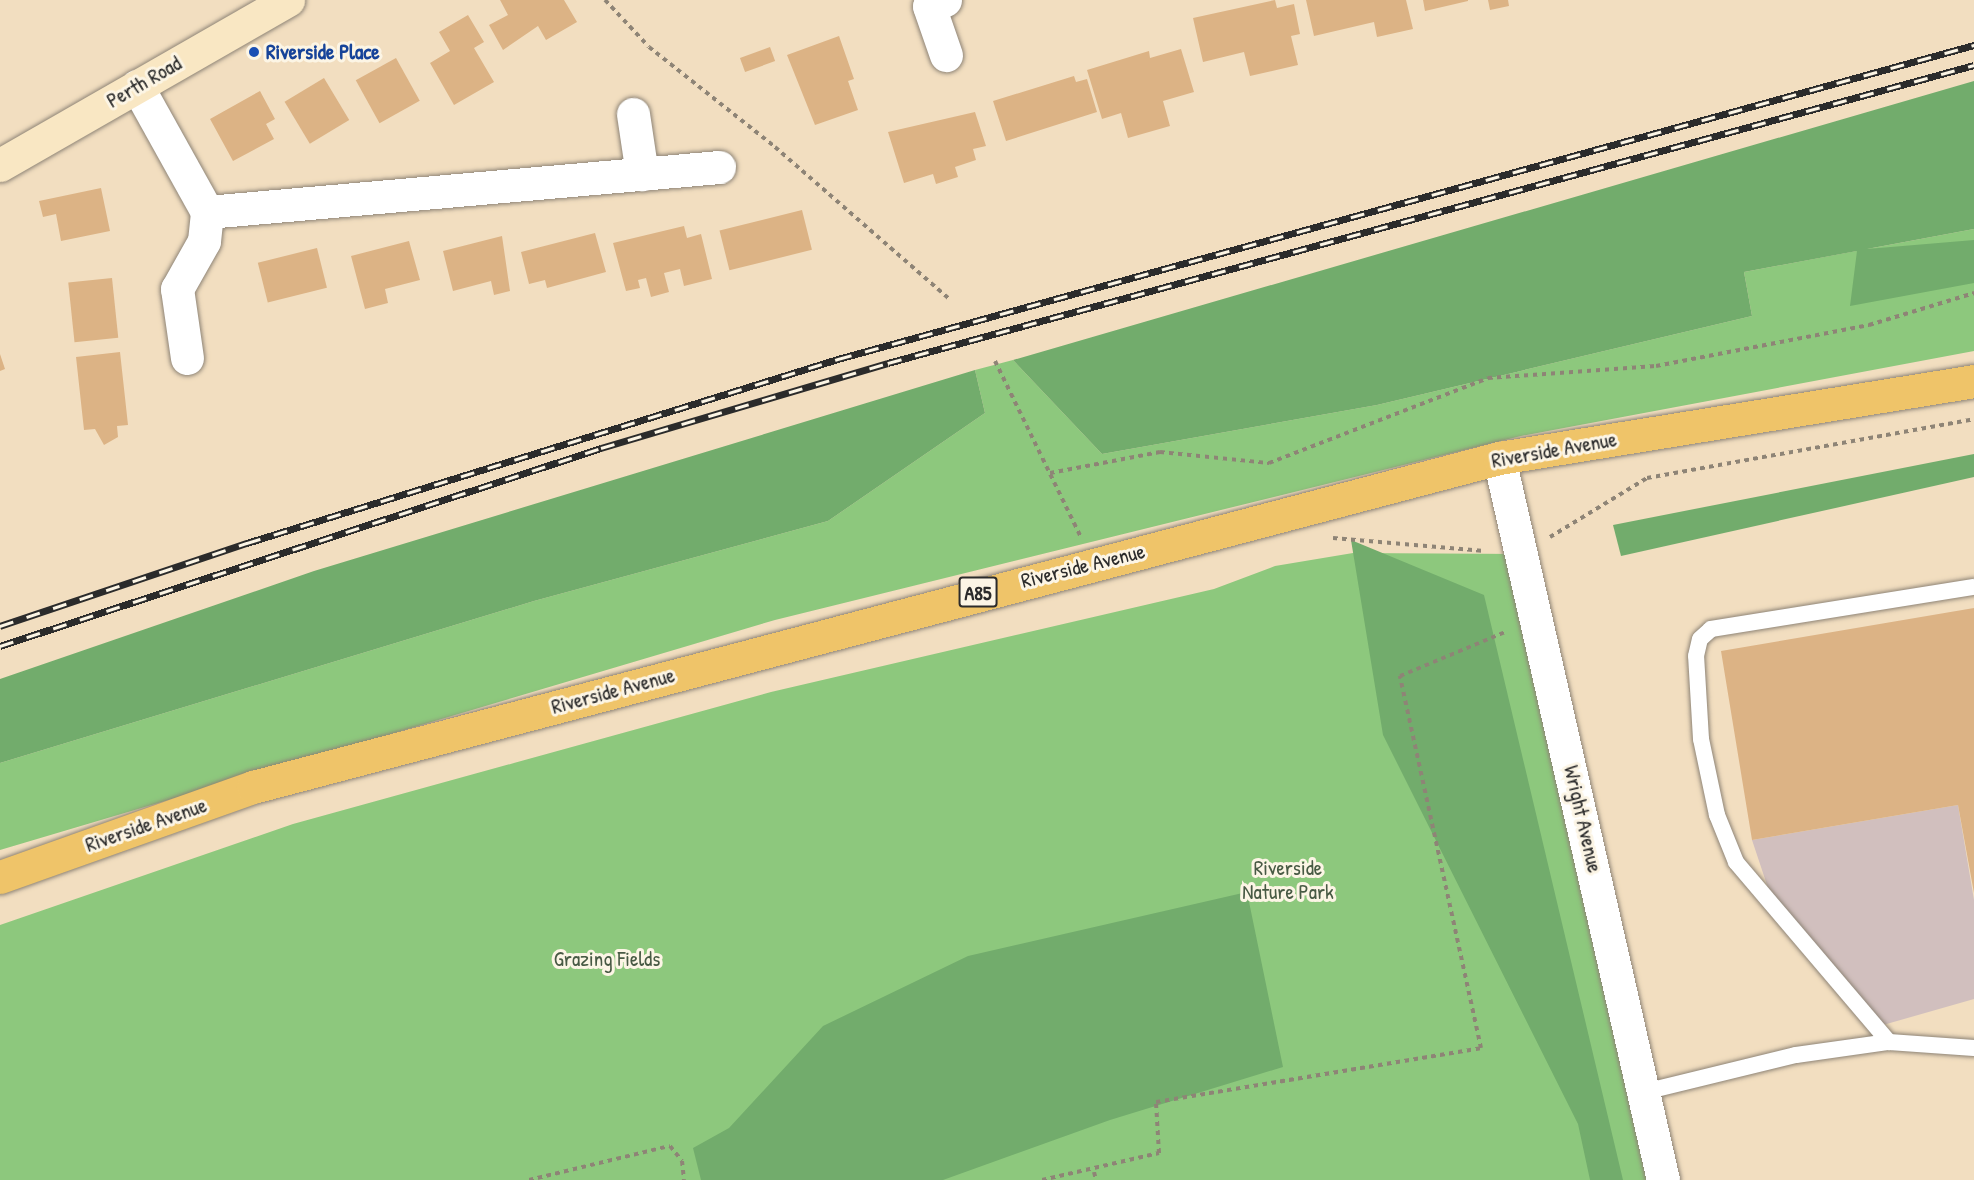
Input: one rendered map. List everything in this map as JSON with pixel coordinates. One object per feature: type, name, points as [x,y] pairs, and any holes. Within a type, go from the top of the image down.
[{"type":"main road","name":"Riverside Avenue","points":[[0,877],[253,787],[1499,458],[1974,381]]},
{"type":"street","name":"Perth Road","points":[[0,165],[288,0]]},
{"type":"street","points":[[945,0],[929,6],[946,55]]},
{"type":"street","points":[[137,86],[207,213],[204,242],[177,289],[187,358]]},
{"type":"street","points":[[633,114],[642,174]]},
{"type":"street","points":[[207,213],[719,166]]},
{"type":"street","name":"Wright Avenue","points":[[1499,458],[1663,1180]]},
{"type":"lane","points":[[1889,1042],[1736,862],[1717,815],[1701,739],[1696,656],[1700,639],[1711,629],[1974,587]]},
{"type":"lane","points":[[1644,1092],[1796,1056],[1889,1042],[1974,1048]]},
{"type":"path","points":[[605,0],[649,47],[775,147],[949,299]]},
{"type":"path","points":[[1050,473],[1160,452],[1269,463],[1488,378],[1656,366],[1869,325],[1974,293]]},
{"type":"path","points":[[995,361],[1050,473],[1091,565]]},
{"type":"path","points":[[1322,540],[1522,554],[1647,478],[1974,419]]},
{"type":"path","points":[[1042,1180],[1094,1172],[1159,1153],[1156,1102],[1481,1048],[1400,676],[1537,618]]},
{"type":"path","points":[[528,1180],[670,1146],[682,1161],[684,1180]]},
{"type":"path","points":[[1094,1172],[1096,1180]]},
{"type":"shaded area","points":[[1958,805],[1974,900],[1974,999],[1876,1027],[1776,912],[1752,840]]},
{"type":"green space","points":[[1974,81],[1974,229],[1867,249],[1974,240],[1974,283],[1850,306],[1857,251],[1744,272],[1752,316],[1377,405],[1102,454],[1013,360]]},
{"type":"green space","points":[[1974,229],[1974,351],[1521,436],[775,620],[0,850],[0,763],[534,601],[828,521],[985,413],[975,370],[1013,360],[1102,454],[1377,405],[1752,316],[1744,272]]},
{"type":"green space","points":[[975,370],[985,413],[828,521],[534,601],[0,763],[0,679],[314,571]]},
{"type":"green space","points":[[1974,454],[1974,477],[1621,556],[1613,525]]},
{"type":"green space","points":[[1351,540],[1484,595],[1623,1180],[1590,1180],[1578,1124],[1383,735]]},
{"type":"green space","name":"Riverside Nature Park","points":[[1353,553],[1522,554],[1663,1180],[0,1180],[0,925],[293,824],[771,692],[1214,589],[1275,566]]},
{"type":"green space","points":[[1247,892],[1283,1067],[1110,1120],[943,1180],[701,1180],[693,1148],[729,1128],[823,1026],[968,956]]},
{"type":"building","points":[[500,0],[564,0],[577,22],[546,40],[538,26],[503,50],[489,25],[508,15]]},
{"type":"building","points":[[1275,0],[1277,8],[1294,4],[1300,34],[1291,36],[1298,65],[1250,76],[1244,52],[1203,62],[1193,18]]},
{"type":"building","points":[[1306,0],[1406,0],[1413,29],[1377,37],[1374,22],[1314,36]]},
{"type":"building","points":[[1423,0],[1468,0],[1468,1],[1425,11]]},
{"type":"building","points":[[1488,0],[1508,0],[1509,6],[1490,10]]},
{"type":"building","points":[[468,15],[484,42],[474,48],[494,82],[454,105],[430,63],[450,51],[439,32]]},
{"type":"building","points":[[839,36],[854,79],[848,81],[858,110],[815,125],[787,55]]},
{"type":"building","points":[[770,47],[775,61],[745,72],[740,58]]},
{"type":"building","points":[[1181,49],[1194,92],[1163,101],[1170,126],[1128,138],[1121,113],[1102,119],[1087,70],[1149,51],[1150,58]]},
{"type":"building","points":[[396,58],[420,101],[380,123],[356,80]]},
{"type":"building","points":[[1074,76],[1076,82],[1087,79],[1097,112],[1006,141],[993,101]]},
{"type":"building","points":[[324,78],[349,120],[310,144],[285,102]]},
{"type":"building","points":[[260,91],[275,119],[266,124],[274,139],[233,161],[210,119]]},
{"type":"building","points":[[975,112],[986,146],[973,149],[976,160],[955,167],[958,177],[936,184],[933,174],[904,183],[888,132]]},
{"type":"building","points":[[101,188],[110,231],[61,241],[56,214],[43,217],[39,201]]},
{"type":"building","points":[[802,210],[812,250],[729,270],[720,231]]},
{"type":"building","points":[[684,226],[687,238],[701,234],[712,279],[684,286],[680,269],[664,273],[669,292],[651,297],[646,278],[638,280],[640,288],[626,291],[613,243]]},
{"type":"building","points":[[595,233],[606,272],[547,288],[545,280],[529,284],[521,252]]},
{"type":"building","points":[[502,236],[510,291],[494,295],[491,281],[453,291],[443,251]]},
{"type":"building","points":[[409,241],[420,280],[385,289],[388,303],[365,309],[351,256]]},
{"type":"building","points":[[317,248],[327,288],[268,303],[258,263]]},
{"type":"building","points":[[112,278],[118,338],[75,342],[68,283]]},
{"type":"building","points":[[120,352],[128,425],[117,426],[118,437],[104,445],[95,429],[84,430],[76,357]]},
{"type":"building","points":[[0,354],[5,369],[0,371]]},
{"type":"building","points":[[1974,608],[1974,893],[1958,805],[1752,840],[1721,651]]},
{"type":"railway","points":[[0,626],[247,543],[838,359],[1974,45]]},
{"type":"railway","points":[[0,646],[601,448],[888,363],[1974,65]]},
{"type":"place","name":"Riverside Place","points":[[254,52]]},
{"type":"park label","name":"Grazing Fields","points":[[607,959]]}]
